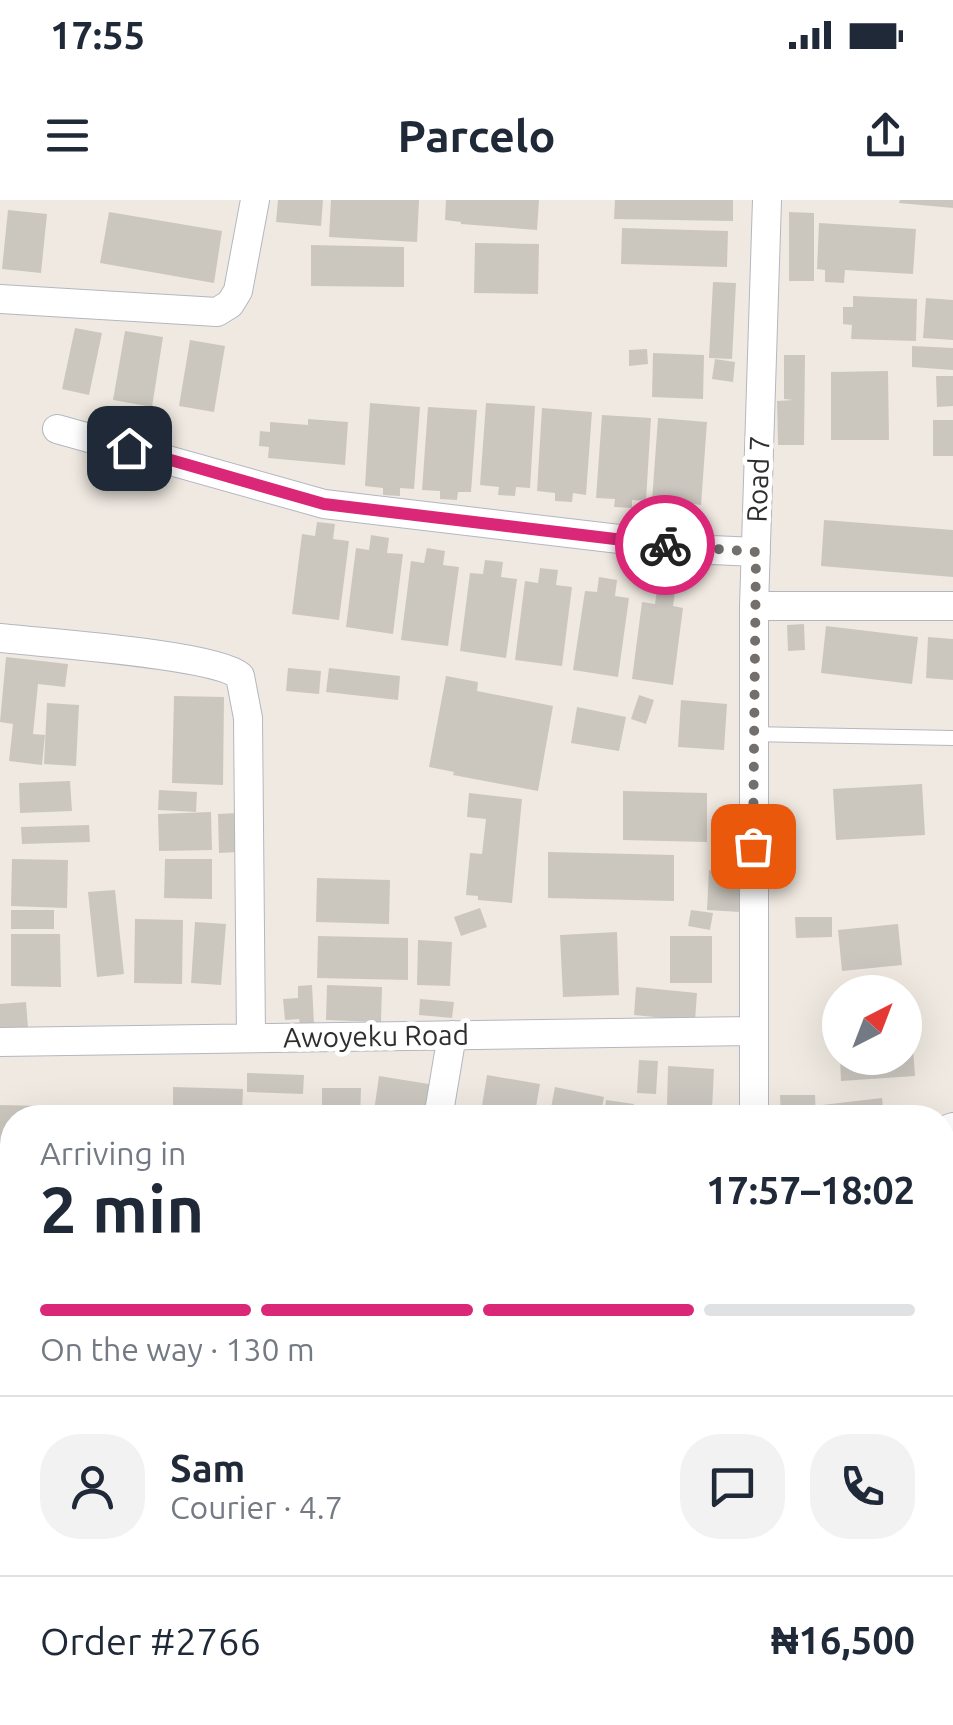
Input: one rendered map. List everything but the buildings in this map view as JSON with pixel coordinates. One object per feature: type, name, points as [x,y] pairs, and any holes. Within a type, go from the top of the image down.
[{"type":"street","points":[[0,299],[217,312],[230,304],[238,291],[255,200]]},
{"type":"street","name":"Road 7","points":[[754,1105],[754,606],[767,200]]},
{"type":"street","points":[[57,429],[324,504],[756,552]]},
{"type":"street","points":[[754,606],[953,606]]},
{"type":"street","points":[[0,638],[178,658],[226,668],[240,676],[248,718],[251,1038]]},
{"type":"street","name":"Awoyeku Road","points":[[0,1042],[752,1031]]},
{"type":"street","points":[[440,1105],[452,1035]]},
{"type":"lane","points":[[754,734],[953,738]]},
{"type":"way so far","points":[[665,545],[756,552],[753,846]]},
{"type":"route","points":[[129,448],[324,504],[665,545]]}]
